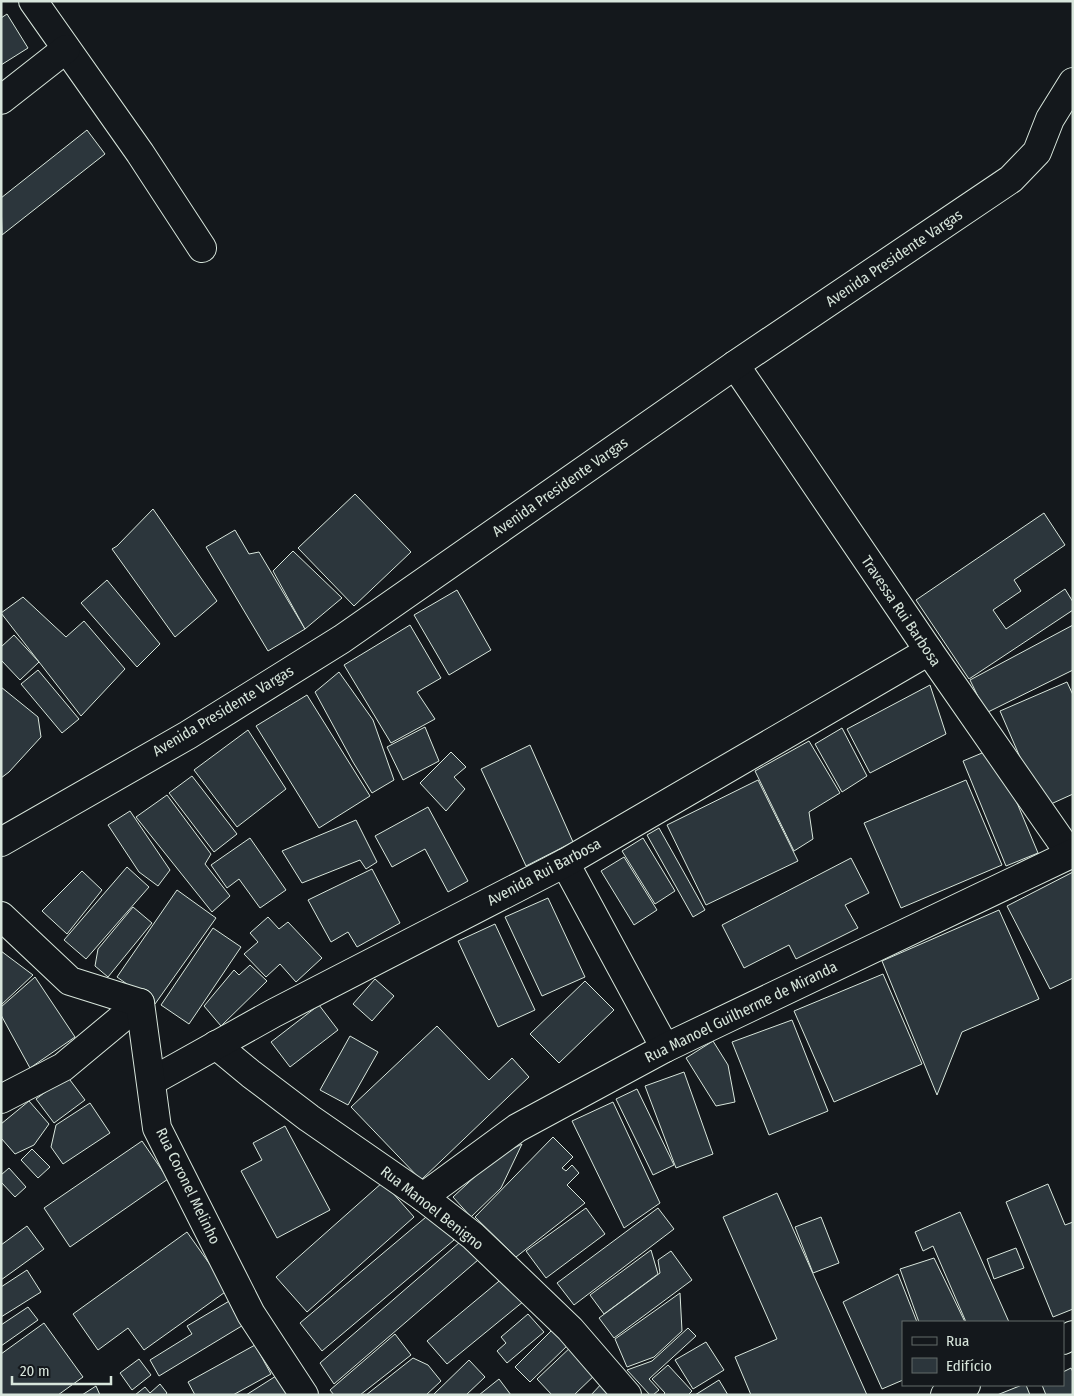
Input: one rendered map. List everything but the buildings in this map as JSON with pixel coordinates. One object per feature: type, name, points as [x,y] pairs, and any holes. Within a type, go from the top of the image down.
[{"type":"street","points":[[33,1],[140,153],[202,248]]},
{"type":"street","points":[[1,100],[66,48]]},
{"type":"street","name":"Avenida Presidente Vargas","points":[[1,842],[188,735],[342,639],[735,365],[1011,180],[1037,152],[1050,119],[1073,82]]},
{"type":"street","name":"Travessa Rui Barbosa","points":[[735,365],[929,651],[1072,854]]},
{"type":"street","name":"Avenida Rui Barbosa","points":[[152,1081],[274,1013],[565,863],[929,651]]},
{"type":"street","name":"Rua Manoel Guilherme de Miranda","points":[[423,1197],[517,1128],[665,1048],[1072,854]]},
{"type":"street","points":[[565,863],[665,1048]]},
{"type":"street","points":[[1,916],[70,981],[140,1003]]},
{"type":"street","points":[[1,1099],[63,1067],[140,1003]]},
{"type":"street","name":"Rua Coronel Melinho","points":[[140,1003],[157,1128],[250,1314],[304,1395]]},
{"type":"street","name":"Rua Manoel Benigno","points":[[216,1045],[309,1118],[423,1197],[473,1236],[570,1328],[626,1395]]},
{"type":"street","points":[[945,1395],[964,1386]]}]
